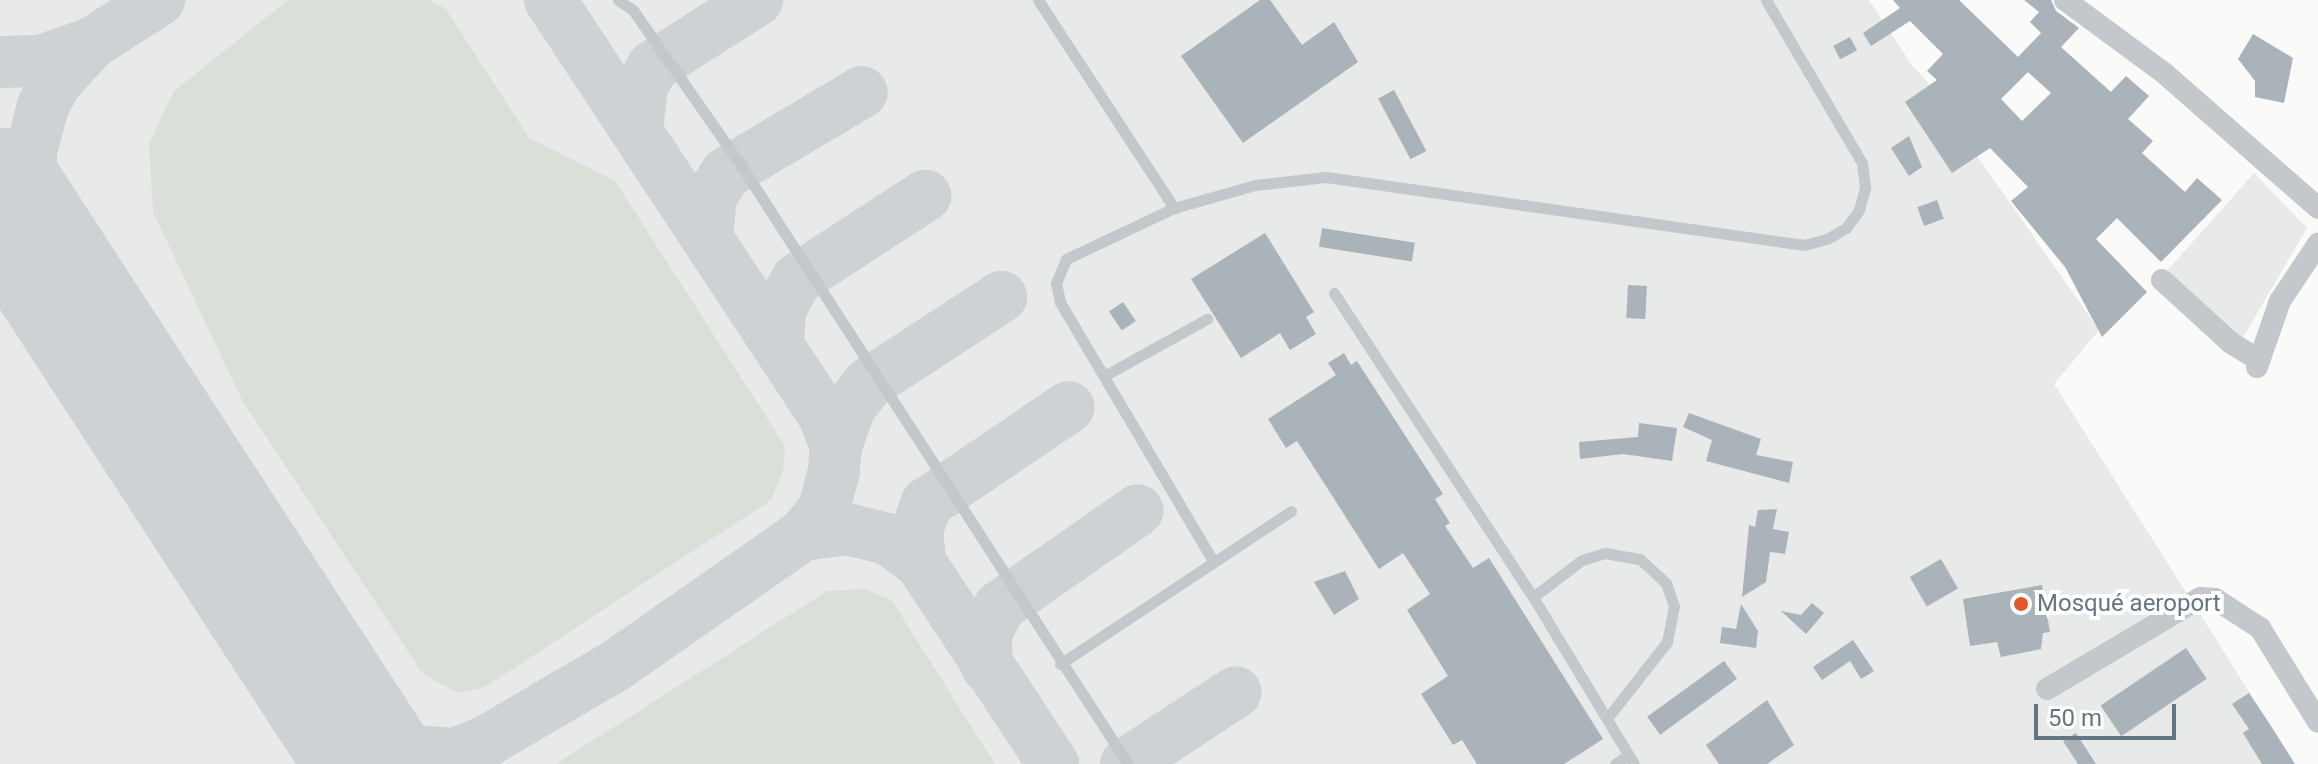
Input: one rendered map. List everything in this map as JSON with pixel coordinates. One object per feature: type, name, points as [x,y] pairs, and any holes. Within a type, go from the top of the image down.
[{"type":"street","points":[[2065,0],[2164,73],[2318,208]]},
{"type":"street","points":[[2162,280],[2231,343],[2258,363],[2280,301],[2318,244]]},
{"type":"street","points":[[2047,689],[2200,598],[2215,599],[2260,628],[2318,722]]},
{"type":"lane","points":[[618,0],[633,10],[749,178],[1060,664],[1128,764]]},
{"type":"lane","points":[[1038,0],[1174,208]]},
{"type":"lane","points":[[1213,561],[1060,302],[1059,270],[1071,254],[1174,208],[1269,182],[1347,178],[1639,224],[1804,245],[1827,239],[1859,210],[1865,187],[1862,163],[1766,0]]},
{"type":"lane","points":[[1334,293],[1609,716],[1631,760],[1615,764]]},
{"type":"lane","points":[[1104,376],[1207,319]]},
{"type":"lane","points":[[1060,664],[1291,511]]},
{"type":"lane","points":[[1533,597],[1582,560],[1605,553],[1640,559],[1666,583],[1674,606],[1667,642],[1609,716]]},
{"type":"shaded area","points":[[0,0],[1869,0],[1912,65],[1930,85],[1936,81],[1977,156],[2099,330],[2054,384],[2295,764],[0,764]]},
{"type":"shaded area","points":[[288,0],[429,0],[446,9],[529,138],[615,181],[785,446],[783,471],[771,500],[485,687],[458,693],[422,673],[242,400],[153,212],[149,144],[174,91]]},
{"type":"shaded area","points":[[2254,173],[2307,228],[2241,341],[2166,272]]},
{"type":"shaded area","points":[[866,589],[892,601],[995,764],[556,764],[827,591]]},
{"type":"building","points":[[1260,0],[1270,0],[1302,45],[1334,22],[1358,62],[1243,143],[1181,56]]},
{"type":"building","points":[[1893,0],[1959,0],[2018,57],[2041,33],[2030,22],[2039,12],[2024,0],[2051,0],[2056,11],[2079,28],[2061,47],[2111,92],[2126,76],[2149,96],[2128,119],[2153,141],[2142,153],[2185,192],[2197,178],[2222,200],[2161,262],[2117,218],[2096,239],[2147,292],[2102,337],[2065,267],[2011,201],[2028,187],[1990,148],[1952,173],[1905,102],[1937,80],[1927,71],[1943,54],[1910,21],[1871,46],[1863,33],[1900,8]],"holes":[[[2028,72],[2051,93],[2022,121],[2001,99]]]},
{"type":"building","points":[[2253,34],[2293,58],[2284,103],[2255,97],[2255,81],[2238,59]]},
{"type":"building","points":[[1850,37],[1857,50],[1840,59],[1833,46]]},
{"type":"building","points":[[1394,90],[1426,151],[1411,159],[1378,98]]},
{"type":"building","points":[[1909,136],[1922,167],[1909,176],[1891,148]]},
{"type":"building","points":[[1937,200],[1944,219],[1924,226],[1917,207]]},
{"type":"building","points":[[1322,228],[1415,243],[1412,261],[1319,247]]},
{"type":"building","points":[[1265,233],[1314,312],[1306,317],[1316,334],[1290,350],[1280,333],[1241,358],[1191,279]]},
{"type":"building","points":[[1628,285],[1647,286],[1645,319],[1626,318]]},
{"type":"building","points":[[1123,302],[1136,321],[1122,331],[1109,312]]},
{"type":"building","points":[[1344,353],[1351,365],[1357,361],[1443,494],[1435,499],[1450,523],[1445,526],[1473,568],[1489,558],[1603,739],[1564,764],[1477,764],[1462,740],[1453,745],[1421,694],[1448,676],[1407,610],[1430,594],[1403,553],[1379,569],[1297,441],[1286,448],[1268,419],[1336,375],[1328,363]]},
{"type":"building","points":[[1689,413],[1761,439],[1756,455],[1793,462],[1789,483],[1706,461],[1712,440],[1683,427]]},
{"type":"building","points":[[1639,423],[1677,428],[1672,461],[1623,454],[1580,459],[1579,442],[1638,437]]},
{"type":"building","points":[[1777,509],[1773,529],[1789,532],[1785,554],[1770,552],[1766,582],[1742,597],[1749,525],[1755,527],[1758,510]]},
{"type":"building","points":[[1941,559],[1958,588],[1927,606],[1910,577]]},
{"type":"building","points":[[1345,571],[1359,599],[1334,615],[1314,582]]},
{"type":"building","points":[[2042,585],[2050,632],[2043,633],[2041,649],[2001,657],[1997,642],[1970,646],[1963,599]]},
{"type":"building","points":[[1812,603],[1824,613],[1806,634],[1781,611],[1801,615]]},
{"type":"building","points":[[1741,604],[1758,631],[1756,648],[1720,643],[1722,627],[1736,629]]},
{"type":"building","points":[[1853,640],[1874,671],[1861,679],[1850,661],[1822,680],[1813,667]]},
{"type":"building","points":[[2186,648],[2207,679],[2121,736],[2101,706]]},
{"type":"building","points":[[1724,661],[1737,679],[1660,735],[1647,717]]},
{"type":"building","points":[[2249,693],[2295,764],[2262,764],[2243,733],[2249,729],[2232,704]]},
{"type":"building","points":[[1767,700],[1794,745],[1767,764],[1719,764],[1706,745]]},
{"type":"building","points":[[2076,733],[2096,764],[2078,764],[2063,741]]},
{"type":"taxiway","points":[[54,275],[37,224],[30,183],[31,152],[43,106],[57,81],[92,43],[159,0]]},
{"type":"taxiway","points":[[550,0],[823,414],[836,446],[834,471],[824,509],[803,535]]},
{"type":"taxiway","points":[[637,128],[642,87],[652,67],[757,0]]},
{"type":"taxiway","points":[[0,62],[40,61],[92,43]]},
{"type":"taxiway","points":[[707,235],[711,197],[726,173],[862,92]]},
{"type":"taxiway","points":[[778,341],[780,309],[797,279],[925,196]]},
{"type":"taxiway","points":[[836,446],[850,407],[869,383],[1001,297]]},
{"type":"taxiway","points":[[920,562],[917,530],[927,503],[1069,407]]},
{"type":"taxiway","points":[[987,667],[986,634],[999,607],[1138,510]]},
{"type":"taxiway","points":[[351,730],[383,749],[455,754],[487,741],[618,664],[803,535],[847,529],[888,539],[920,562],[1053,764]]},
{"type":"taxiway","points":[[1126,764],[1236,692]]},
{"type":"runway","points":[[0,192],[372,764]]},
{"type":"place","name":"Mosqué aeroport","points":[[2021,604]]}]
